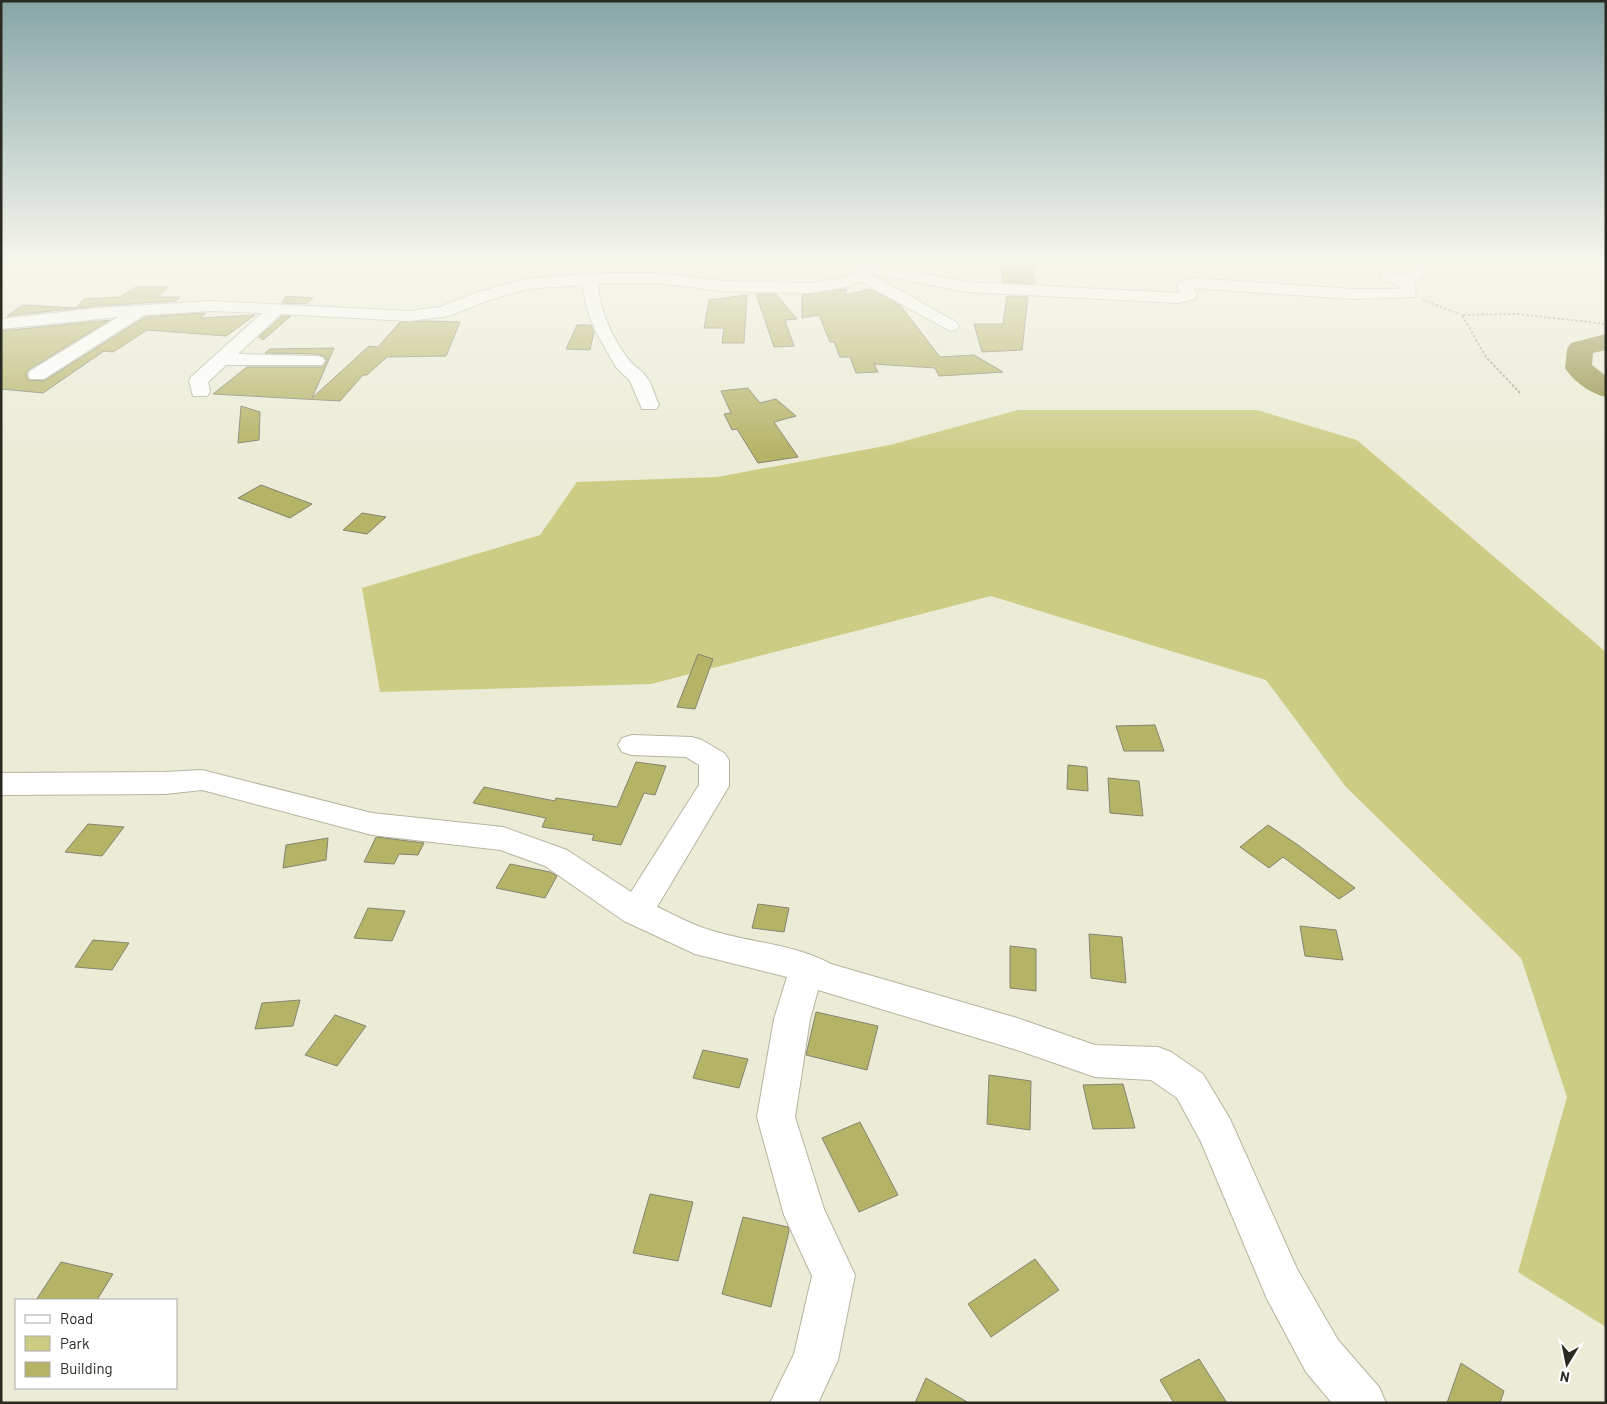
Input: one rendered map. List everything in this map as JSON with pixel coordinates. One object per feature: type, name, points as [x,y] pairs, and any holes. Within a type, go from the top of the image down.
[{"type":"street","points":[[38,375],[120,324]]},
{"type":"street","points":[[200,392],[198,381],[260,324]]},
{"type":"street","points":[[601,324],[603,331],[620,360],[638,380],[649,405]]},
{"type":"street","points":[[946,324],[950,326]]},
{"type":"street","points":[[220,359],[316,361]]},
{"type":"street","points":[[632,745],[692,747],[714,760],[714,786],[636,912]]},
{"type":"street","points":[[1,784],[165,783],[202,780],[372,824],[503,839],[556,858],[636,912],[707,944],[757,954],[807,968],[821,976],[1017,1034],[1095,1061],[1158,1064],[1190,1086],[1216,1132],[1282,1284],[1322,1356],[1363,1403]]},
{"type":"street","points":[[794,1403],[815,1360],[834,1275],[805,1215],[776,1117],[792,1019],[807,968]]},
{"type":"path","points":[[1467,324],[1482,352],[1496,370],[1520,393]]},
{"type":"green space","points":[[1018,410],[1257,410],[1357,440],[1606,652],[1606,1327],[1518,1272],[1567,1097],[1521,958],[1346,787],[1266,680],[991,596],[651,684],[380,692],[362,588],[540,535],[577,482],[717,477],[890,445]]},
{"type":"building","points":[[75,324],[104,324],[28,370],[26,374],[28,380],[44,381],[135,324],[243,324],[226,336],[147,330],[113,352],[104,351],[43,393],[1,389],[1,331]]},
{"type":"building","points":[[274,324],[282,324],[263,340],[259,337]]},
{"type":"building","points":[[399,324],[459,324],[446,356],[387,357],[367,375],[363,375],[340,401],[213,394],[247,367],[322,367],[327,361],[324,356],[316,354],[265,353],[270,349],[334,348],[312,398],[369,346],[378,347]]},
{"type":"building","points":[[705,324],[745,324],[744,343],[722,343],[724,328],[704,328]]},
{"type":"building","points":[[766,324],[786,324],[794,346],[774,347]]},
{"type":"building","points":[[822,324],[914,324],[940,357],[974,355],[1003,372],[939,376],[935,368],[874,364],[878,372],[856,373],[850,357],[840,357],[834,342],[830,342]]},
{"type":"building","points":[[974,324],[1025,324],[1022,350],[982,352]]},
{"type":"building","points":[[577,325],[591,325],[594,332],[590,350],[566,349]]},
{"type":"building","points":[[748,388],[760,403],[776,399],[796,416],[774,422],[798,457],[758,463],[737,429],[732,430],[724,414],[731,413],[721,391]]},
{"type":"building","points":[[241,406],[260,412],[259,440],[238,443]]},
{"type":"building","points":[[261,485],[312,504],[290,518],[238,498]]},
{"type":"building","points":[[362,513],[386,517],[367,534],[343,530]]},
{"type":"building","points":[[698,654],[713,659],[695,709],[677,707]]},
{"type":"building","points":[[1155,725],[1164,751],[1124,751],[1116,726]]},
{"type":"building","points":[[636,762],[666,766],[655,795],[644,793],[621,845],[592,840],[594,835],[542,827],[546,818],[473,803],[484,787],[555,801],[556,798],[617,807]]},
{"type":"building","points":[[1068,765],[1087,767],[1088,791],[1067,789]]},
{"type":"building","points":[[1108,778],[1139,781],[1143,816],[1110,813]]},
{"type":"building","points":[[88,824],[124,827],[102,856],[65,852]]},
{"type":"building","points":[[1268,825],[1355,888],[1339,899],[1283,857],[1269,868],[1240,847]]},
{"type":"building","points":[[376,837],[424,843],[418,855],[399,854],[394,864],[364,862]]},
{"type":"building","points":[[328,838],[326,860],[283,868],[286,845]]},
{"type":"building","points":[[510,864],[550,872],[557,876],[545,898],[496,888]]},
{"type":"building","points":[[758,904],[789,908],[784,932],[752,928]]},
{"type":"building","points":[[368,908],[405,911],[392,941],[354,938]]},
{"type":"building","points":[[1300,926],[1336,930],[1343,960],[1305,956]]},
{"type":"building","points":[[1089,934],[1122,937],[1126,983],[1091,978]]},
{"type":"building","points":[[93,940],[129,943],[112,970],[75,967]]},
{"type":"building","points":[[1010,946],[1036,949],[1036,991],[1010,988]]},
{"type":"building","points":[[300,1000],[293,1026],[255,1029],[262,1003]]},
{"type":"building","points":[[816,1012],[878,1026],[867,1070],[806,1055]]},
{"type":"building","points":[[335,1015],[366,1026],[337,1066],[305,1055]]},
{"type":"building","points":[[703,1050],[748,1059],[739,1088],[693,1078]]},
{"type":"building","points":[[989,1075],[1031,1081],[1030,1130],[987,1124]]},
{"type":"building","points":[[1123,1084],[1135,1128],[1093,1129],[1083,1085]]},
{"type":"building","points":[[860,1122],[898,1195],[859,1212],[822,1138]]},
{"type":"building","points":[[650,1194],[693,1202],[678,1261],[633,1253]]},
{"type":"building","points":[[743,1217],[788,1227],[789,1231],[771,1307],[722,1294]]},
{"type":"building","points":[[1035,1259],[1059,1290],[991,1337],[968,1304]]},
{"type":"building","points":[[61,1262],[113,1274],[98,1299],[37,1299]]},
{"type":"building","points":[[1199,1359],[1227,1403],[1174,1403],[1160,1380]]},
{"type":"building","points":[[1461,1363],[1504,1391],[1500,1403],[1447,1403]]},
{"type":"building","points":[[926,1378],[969,1403],[915,1403]]},
{"type":"waterway","points":[[1606,342],[1600,342],[1580,349],[1578,368],[1606,389]]}]
